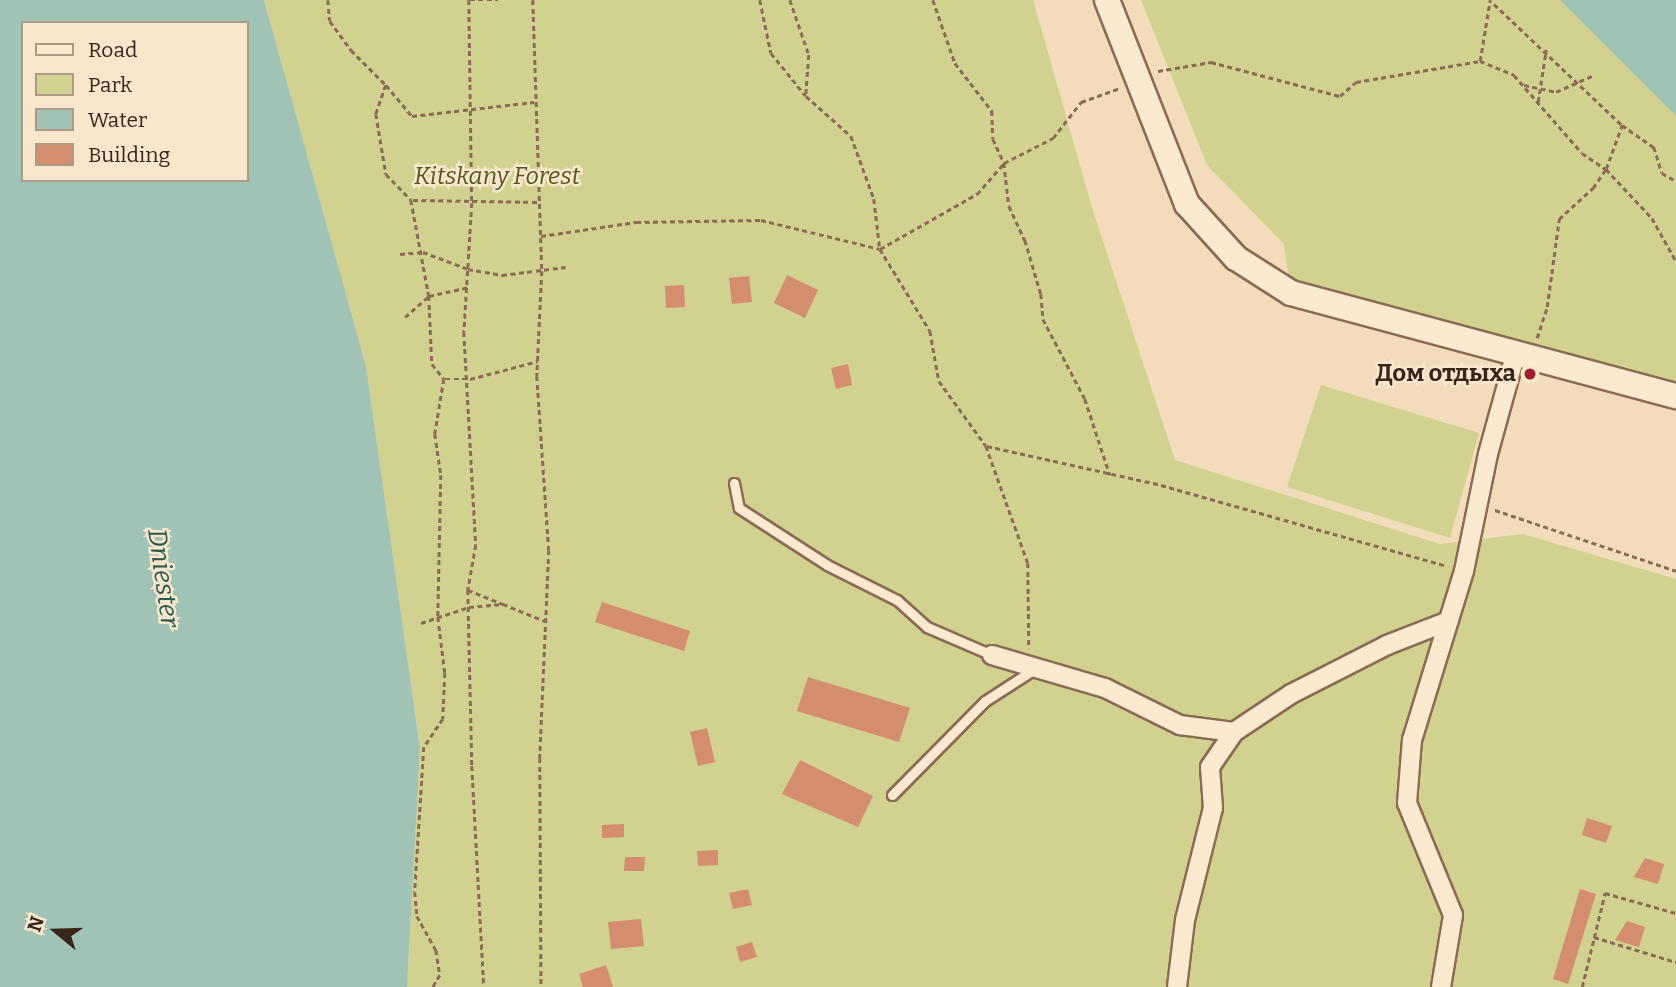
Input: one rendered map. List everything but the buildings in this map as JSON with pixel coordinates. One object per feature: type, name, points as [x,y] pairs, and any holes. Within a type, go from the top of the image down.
[{"type":"street","points":[[1107,0],[1188,204],[1236,258],[1291,293],[1524,358],[1676,396]]},
{"type":"street","points":[[1441,987],[1453,915],[1407,803],[1412,740],[1446,622],[1464,571],[1479,504],[1524,358]]},
{"type":"street","points":[[1177,987],[1185,920],[1213,808],[1210,767],[1234,732],[1291,694],[1387,645],[1446,622]]},
{"type":"street","points":[[992,655],[1040,666],[1105,688],[1180,724],[1234,732]]},
{"type":"lane","points":[[734,483],[739,508],[827,565],[897,600],[927,627],[992,655]]},
{"type":"lane","points":[[892,795],[985,701],[1040,666]]},
{"type":"path","points":[[328,0],[330,21],[351,50],[412,116],[534,102]]},
{"type":"path","points":[[484,987],[472,765],[468,590],[476,545],[471,495],[470,379],[464,332],[469,287],[472,203],[469,0],[498,0]]},
{"type":"path","points":[[533,0],[534,102],[542,271],[538,361],[550,550],[545,621],[541,987]]},
{"type":"path","points":[[760,0],[771,53],[806,96],[850,136],[874,199],[880,249],[930,331],[939,381],[986,446],[1028,563],[1025,643],[1040,666]]},
{"type":"path","points":[[790,0],[809,55],[806,96]]},
{"type":"path","points":[[933,0],[955,63],[992,111],[993,139],[1004,163],[1009,206],[1025,240],[1041,294],[1042,319],[1085,399],[1110,475]]},
{"type":"path","points":[[1480,61],[1492,2]]},
{"type":"path","points":[[1492,2],[1581,83],[1622,125],[1654,147],[1662,173],[1676,181]]},
{"type":"path","points":[[1538,103],[1546,50]]},
{"type":"path","points":[[541,236],[636,222],[761,220],[880,249],[977,194],[1004,163],[1053,138],[1081,102],[1109,90],[1140,83],[1151,72],[1211,62],[1304,86],[1321,94],[1340,96],[1356,82],[1480,61],[1514,75],[1582,153],[1606,169],[1652,218],[1676,261]]},
{"type":"path","points":[[1523,85],[1556,92],[1594,75]]},
{"type":"path","points":[[386,85],[376,114],[386,174],[411,200],[423,252],[429,296],[432,364],[444,379],[435,434],[441,475],[438,617],[445,673],[443,719],[424,747],[415,892],[417,916],[438,962],[440,975],[433,987]]},
{"type":"path","points":[[1524,358],[1547,307],[1559,219],[1593,188],[1606,169],[1622,125]]},
{"type":"path","points":[[411,200],[539,202]]},
{"type":"path","points":[[400,254],[423,252],[468,269],[502,275],[566,267]]},
{"type":"path","points":[[405,317],[429,296],[469,287]]},
{"type":"path","points":[[444,379],[470,379],[538,361]]},
{"type":"path","points":[[986,446],[1161,485],[1464,571]]},
{"type":"path","points":[[1479,504],[1601,549],[1676,570]]},
{"type":"path","points":[[468,590],[545,621]]},
{"type":"path","points":[[421,623],[469,607],[503,604]]},
{"type":"path","points":[[1582,987],[1605,892],[1676,913]]},
{"type":"path","points":[[1594,937],[1676,962]]},
{"type":"green space","name":"Kitskany Forest","points":[[264,0],[1033,0],[1093,211],[1175,460],[1440,544],[1523,534],[1676,579],[1676,987],[407,987],[420,748],[366,366]]},
{"type":"green space","points":[[1141,0],[1560,0],[1676,116],[1676,396],[1291,293],[1284,244],[1207,165]]},
{"type":"green space","points":[[1321,385],[1479,433],[1450,538],[1287,487]]},
{"type":"water","name":"Dniester","points":[[0,0],[264,0],[366,366],[420,748],[407,987],[0,987]]},
{"type":"water","points":[[1560,0],[1676,0],[1676,116]]},
{"type":"place","name":"Дом отдыха","points":[[1530,374]]}]
